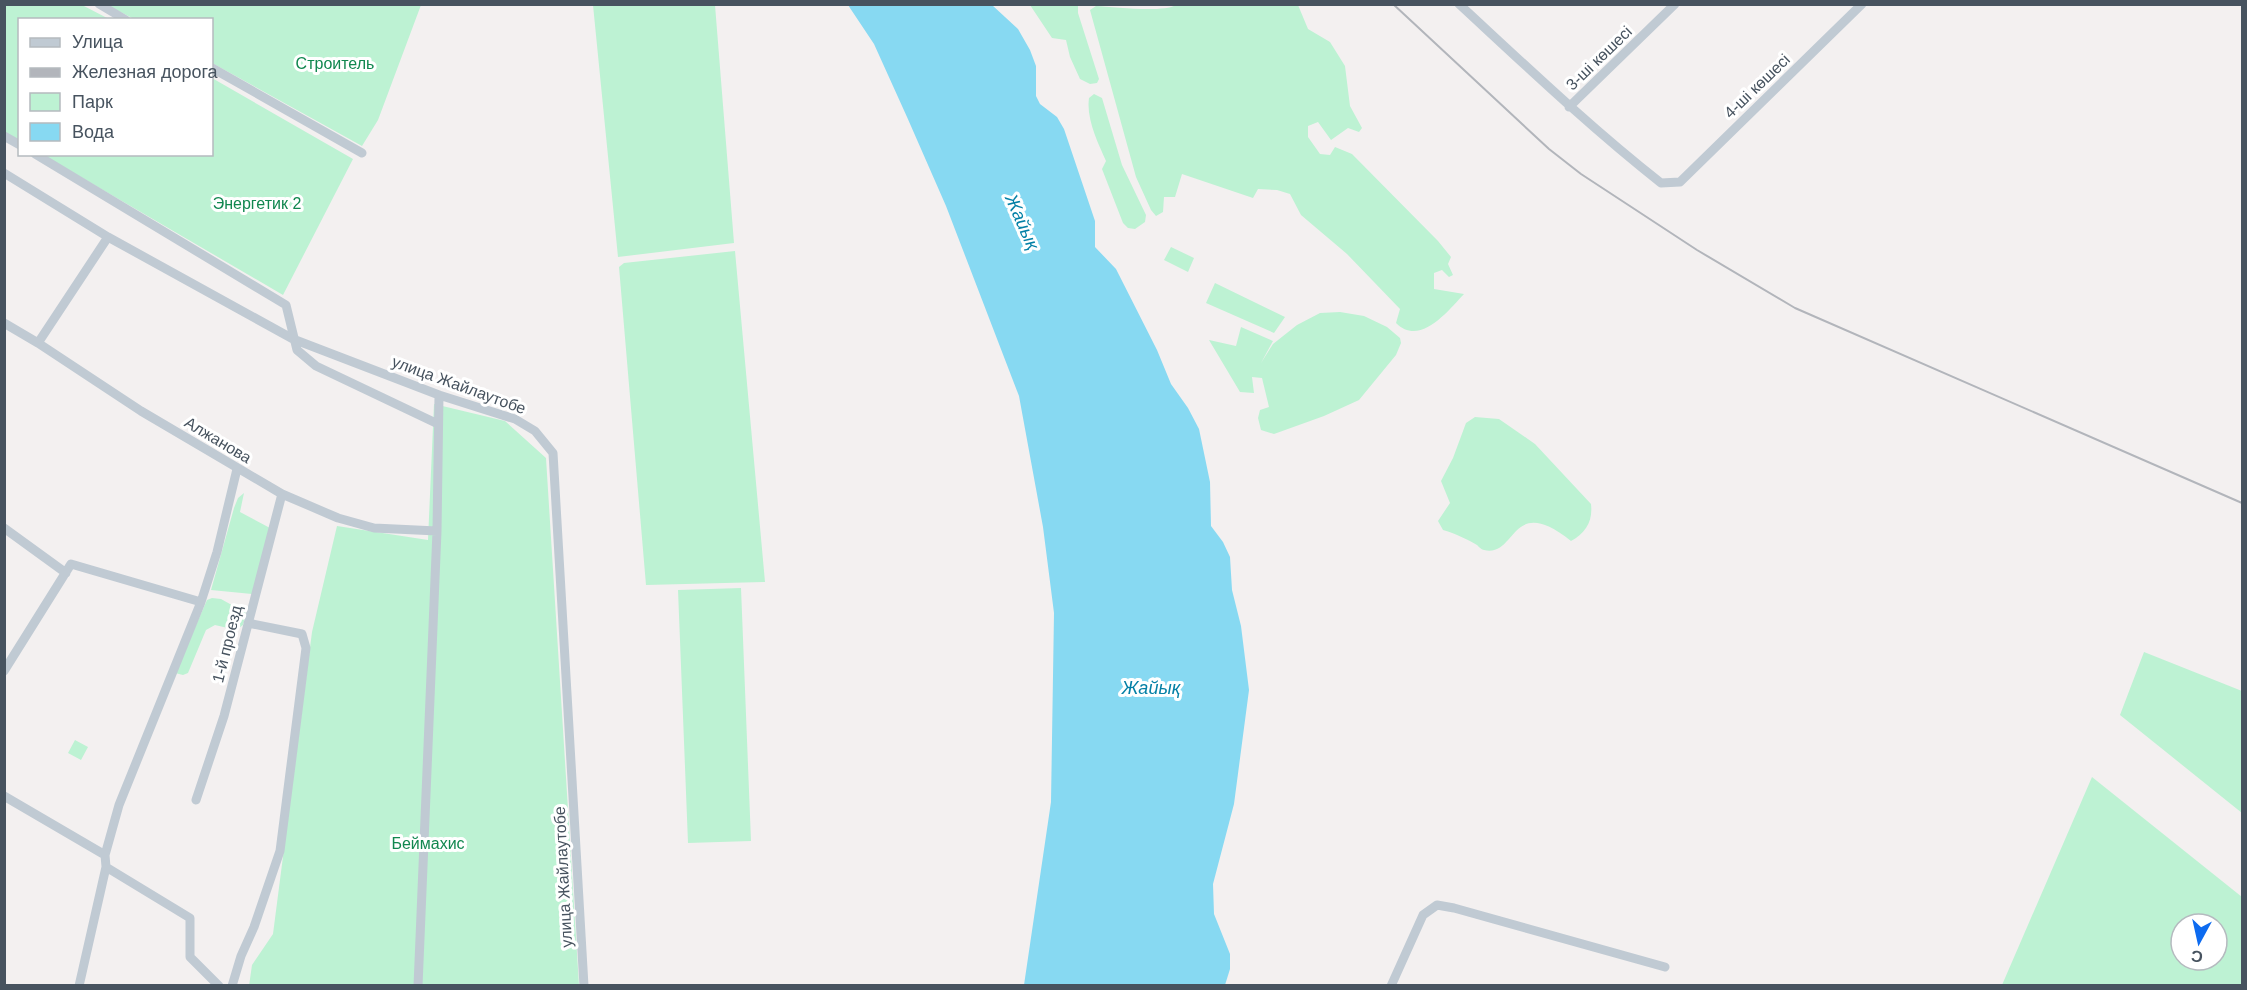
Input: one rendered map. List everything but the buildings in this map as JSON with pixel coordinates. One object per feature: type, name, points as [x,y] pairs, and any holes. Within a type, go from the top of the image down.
[{"type":"street","points":[[99,4],[123,18]]},
{"type":"street","name":"3-шi көшесі","points":[[1569,107],[1675,4]]},
{"type":"street","name":"4-шi көшесі","points":[[1569,107],[1661,183],[1680,182],[1862,4]]},
{"type":"street","points":[[1461,5],[1569,107]]},
{"type":"street","points":[[213,69],[362,153]]},
{"type":"street","points":[[4,136],[18,145]]},
{"type":"street","points":[[38,156],[286,305],[297,350],[316,366],[438,424]]},
{"type":"street","name":"улица Жайлаутобе","points":[[4,173],[108,237],[293,339],[439,395],[515,419],[535,431],[553,453],[584,986]]},
{"type":"street","points":[[38,343],[108,237]]},
{"type":"street","name":"Алжанова","points":[[4,323],[141,411],[282,494],[338,518],[374,528],[437,531]]},
{"type":"street","points":[[418,986],[437,531],[439,395]]},
{"type":"street","points":[[79,986],[106,867],[105,855],[119,805],[201,602],[217,552],[237,469]]},
{"type":"street","name":"1-й проезд","points":[[196,800],[225,716],[282,494]]},
{"type":"street","points":[[4,528],[66,573]]},
{"type":"street","points":[[4,671],[71,564],[201,602]]},
{"type":"street","points":[[232,986],[280,851],[306,648],[302,634],[248,623]]},
{"type":"street","points":[[4,796],[105,855]]},
{"type":"street","points":[[106,867],[190,918],[190,957],[219,986]]},
{"type":"street","points":[[1391,986],[1423,915],[1437,905],[1665,968]]},
{"type":"green space","points":[[5,5],[82,5],[107,18],[18,18],[18,140],[5,132]]},
{"type":"green space","name":"Строитель","points":[[107,5],[421,5],[378,120],[362,146],[213,64],[213,18],[132,18]]},
{"type":"green space","points":[[593,5],[715,5],[734,243],[618,257]]},
{"type":"green space","points":[[1030,5],[1078,5],[1078,13],[1099,79],[1097,83],[1090,84],[1080,79],[1070,57],[1066,40],[1052,38]]},
{"type":"green space","points":[[1176,5],[1298,5],[1308,29],[1330,42],[1345,66],[1350,106],[1362,128],[1359,132],[1348,128],[1331,140],[1318,122],[1308,126],[1308,137],[1320,154],[1330,155],[1335,147],[1352,154],[1451,257],[1448,264],[1453,275],[1449,277],[1442,270],[1434,273],[1434,289],[1464,294],[1442,317],[1424,329],[1414,331],[1405,329],[1396,323],[1400,309],[1347,254],[1301,215],[1290,194],[1277,190],[1258,189],[1253,198],[1182,174],[1175,197],[1164,197],[1163,212],[1156,216],[1136,177],[1090,10],[1096,6],[1161,9]]},
{"type":"green space","name":"Энергетик 2","points":[[213,79],[353,159],[283,295],[45,156],[213,156]]},
{"type":"green space","points":[[1094,94],[1102,98],[1122,165],[1146,215],[1145,222],[1135,229],[1128,228],[1123,223],[1102,169],[1106,161],[1093,131],[1089,114],[1089,98]]},
{"type":"green space","points":[[1171,247],[1194,258],[1188,272],[1164,260]]},
{"type":"green space","points":[[735,251],[765,582],[646,585],[619,267],[624,263]]},
{"type":"green space","points":[[1215,283],[1285,317],[1274,333],[1206,303]]},
{"type":"green space","points":[[1340,312],[1364,316],[1387,327],[1400,338],[1401,343],[1396,355],[1359,400],[1324,416],[1274,434],[1261,430],[1258,418],[1260,410],[1269,407],[1262,378],[1252,377],[1254,393],[1240,392],[1209,340],[1236,346],[1241,327],[1273,341],[1261,363],[1273,344],[1297,325],[1320,313]]},
{"type":"green space","name":"Беймахис","points":[[434,404],[505,421],[546,458],[579,985],[249,986],[252,965],[273,934],[312,632],[337,526],[428,540]]},
{"type":"green space","points":[[1475,417],[1499,419],[1535,444],[1591,504],[1590,521],[1581,534],[1571,541],[1551,528],[1536,523],[1525,524],[1503,545],[1495,550],[1484,550],[1465,538],[1443,530],[1438,521],[1450,503],[1441,481],[1453,458],[1466,423]]},
{"type":"green space","points":[[244,493],[240,512],[270,528],[252,594],[211,590],[234,508],[238,498]]},
{"type":"green space","points":[[741,588],[751,841],[688,843],[678,590]]},
{"type":"green space","points":[[221,599],[246,613],[243,625],[236,630],[215,625],[206,630],[188,673],[183,675],[175,673],[207,600]]},
{"type":"green space","points":[[2144,652],[2242,691],[2242,813],[2120,715]]},
{"type":"green space","points":[[75,740],[88,747],[81,760],[68,753]]},
{"type":"green space","points":[[2092,777],[2242,897],[2242,985],[2002,985]]},
{"type":"water","name":"Жайық","points":[[848,5],[992,5],[1018,29],[1036,66],[1036,96],[1040,104],[1057,117],[1064,129],[1095,221],[1095,247],[1116,269],[1157,350],[1171,384],[1199,429],[1210,482],[1211,526],[1223,542],[1230,557],[1232,590],[1241,626],[1249,690],[1234,804],[1213,884],[1214,914],[1230,954],[1230,969],[1225,985],[1024,985],[1051,802],[1054,613],[1043,527],[1019,396],[946,206],[874,44]]},
{"type":"railway","points":[[1393,4],[1549,149],[1581,174],[1697,250],[1795,308],[2242,503]]}]
